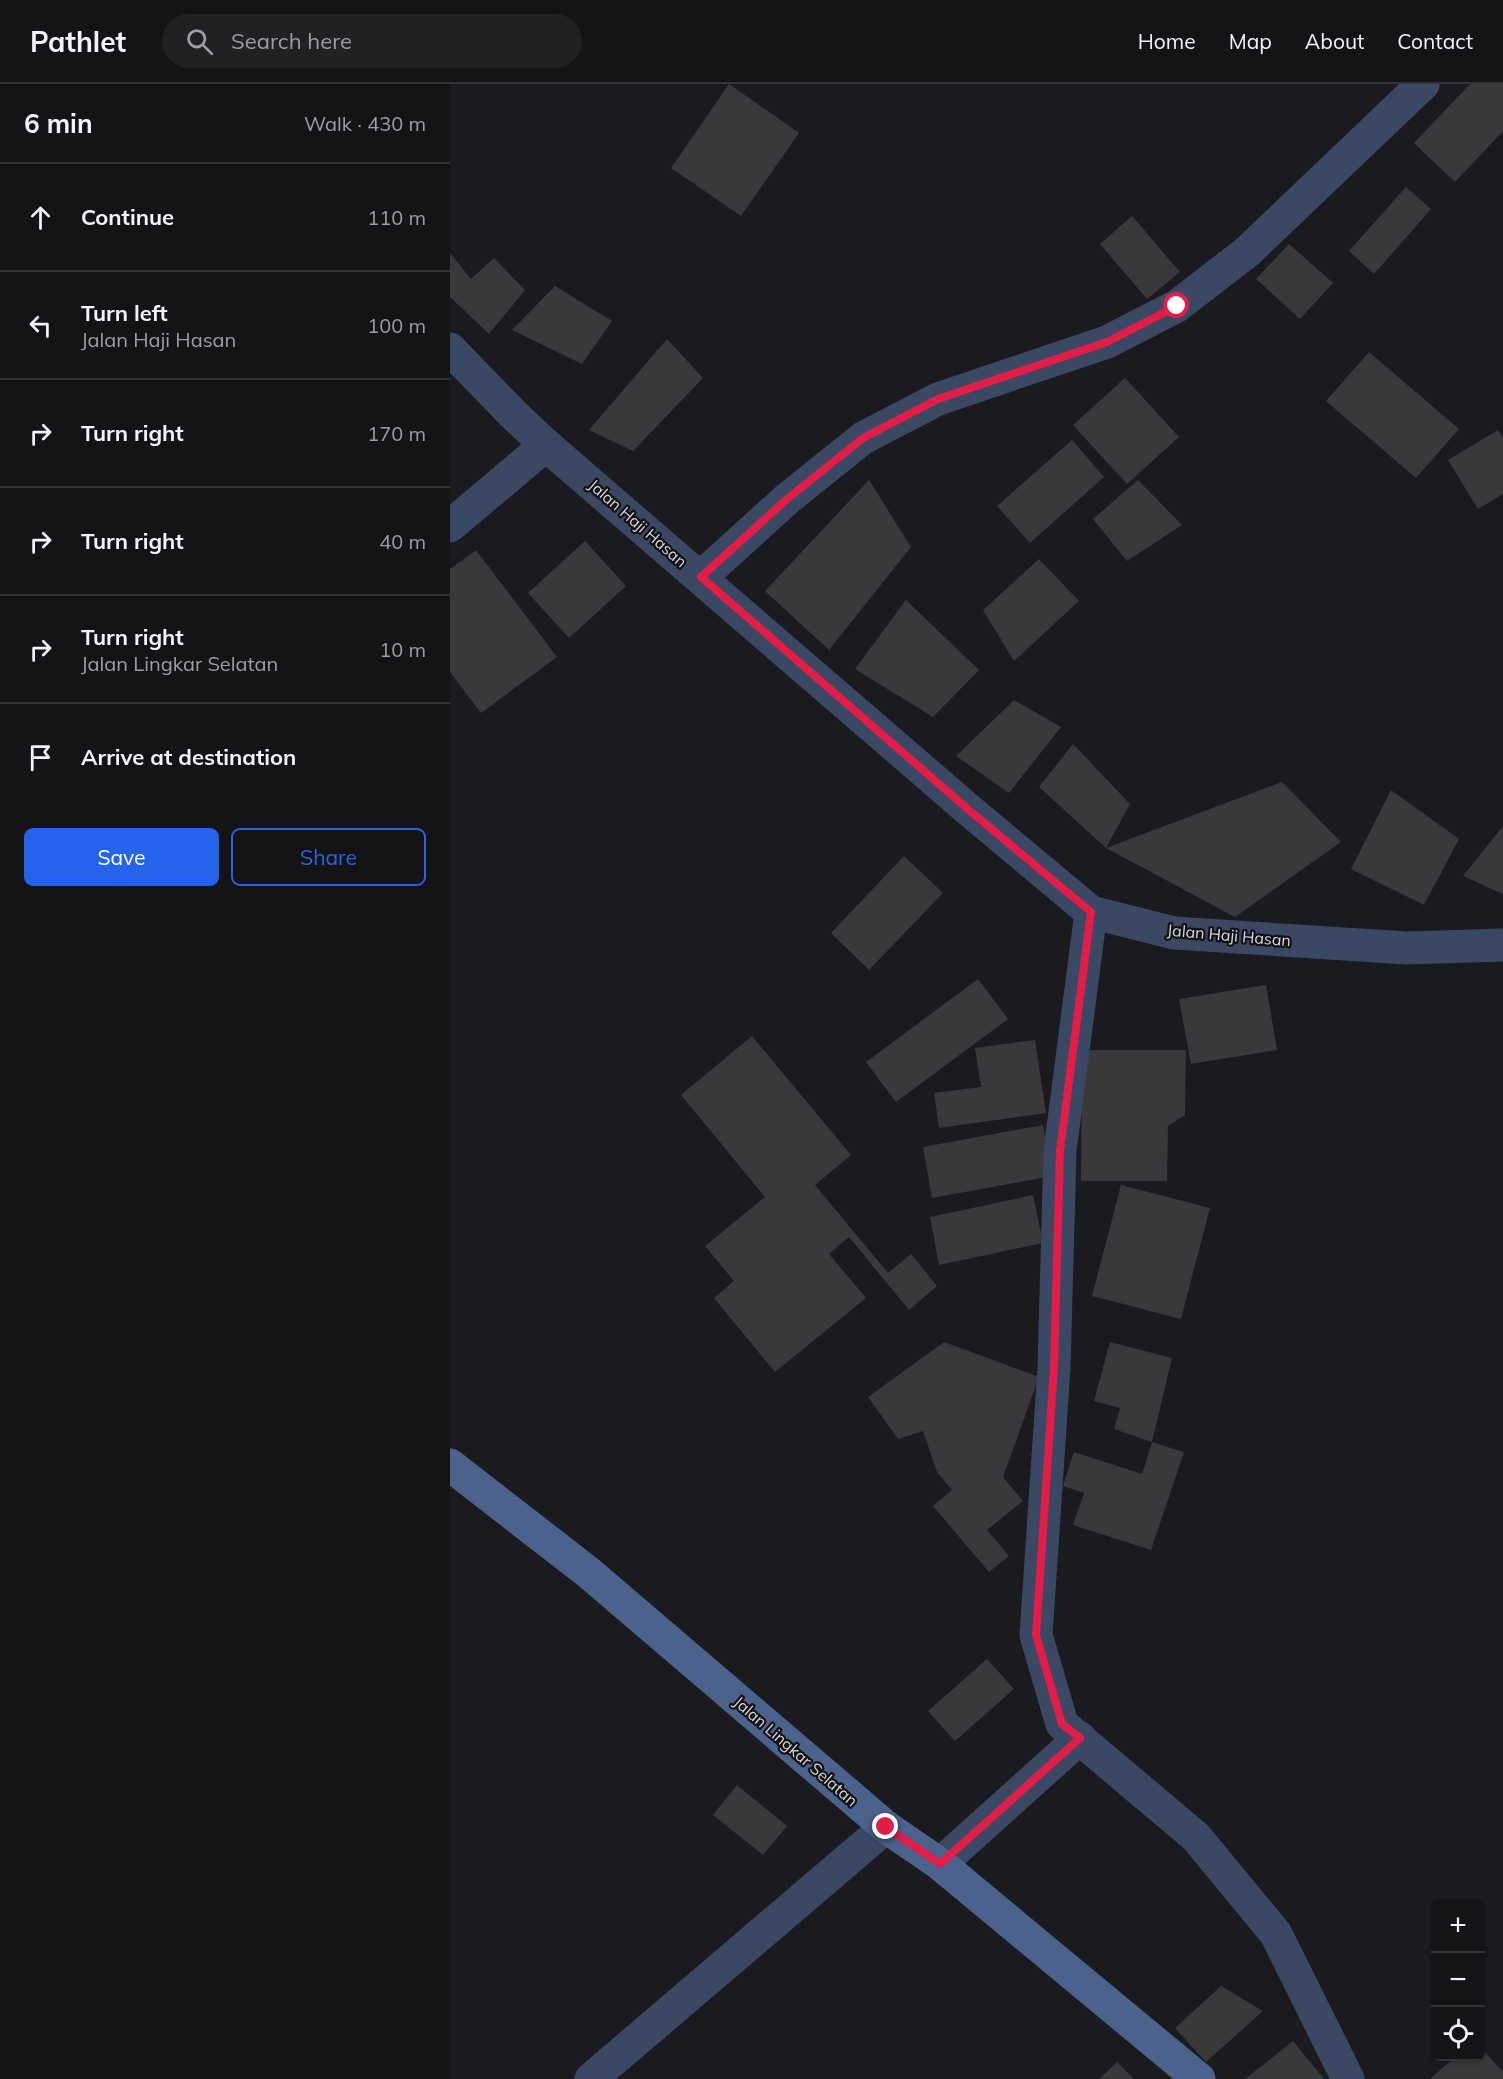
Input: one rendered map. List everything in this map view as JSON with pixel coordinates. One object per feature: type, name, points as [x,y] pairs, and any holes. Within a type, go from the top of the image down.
[{"type":"street","points":[[701,577],[787,499],[863,438],[938,399],[1107,342],[1177,306],[1247,252],[1423,84]]},
{"type":"street","name":"Jalan Haji Hasan","points":[[450,349],[514,416],[546,445],[970,811],[1091,912],[1174,933],[1407,948],[1503,945]]},
{"type":"street","points":[[450,526],[546,445]]},
{"type":"street","points":[[1091,912],[1060,1151],[1054,1368],[1036,1635],[1062,1724],[1196,1837],[1276,1934],[1348,2079]]},
{"type":"street","name":"Jalan Lingkar Selatan","points":[[450,1465],[589,1574],[886,1827],[940,1864],[1199,2079]]},
{"type":"street","points":[[940,1864],[1080,1738]]},
{"type":"street","points":[[591,2079],[886,1827]]},
{"type":"building","points":[[729,84],[799,133],[741,216],[671,168]]},
{"type":"building","points":[[1470,84],[1503,84],[1503,131],[1455,182],[1414,143]]},
{"type":"building","points":[[1406,187],[1431,209],[1374,274],[1349,251]]},
{"type":"building","points":[[1132,216],[1180,272],[1147,299],[1100,244]]},
{"type":"building","points":[[1289,244],[1333,283],[1300,319],[1256,279]]},
{"type":"building","points":[[450,253],[471,279],[494,258],[525,290],[489,334],[450,297]]},
{"type":"building","points":[[555,286],[612,321],[582,364],[512,330]]},
{"type":"building","points":[[667,339],[703,378],[633,451],[589,430]]},
{"type":"building","points":[[1369,352],[1459,429],[1416,478],[1326,401]]},
{"type":"building","points":[[1125,378],[1179,437],[1127,484],[1073,425]]},
{"type":"building","points":[[1498,430],[1503,438],[1503,494],[1478,509],[1448,460]]},
{"type":"building","points":[[1072,440],[1104,477],[1030,543],[997,506]]},
{"type":"building","points":[[869,480],[911,547],[829,650],[765,591]]},
{"type":"building","points":[[1138,480],[1182,525],[1127,561],[1093,519]]},
{"type":"building","points":[[585,541],[626,586],[569,638],[528,593]]},
{"type":"building","points":[[476,550],[557,657],[481,713],[450,672],[450,569]]},
{"type":"building","points":[[1039,559],[1079,601],[1014,661],[983,610]]},
{"type":"building","points":[[906,600],[979,670],[933,717],[855,669]]},
{"type":"building","points":[[1014,700],[1061,727],[1009,793],[956,756]]},
{"type":"building","points":[[1073,744],[1130,804],[1106,848],[1039,787]]},
{"type":"building","points":[[1282,782],[1341,842],[1235,917],[1106,848]]},
{"type":"building","points":[[1391,790],[1459,839],[1424,905],[1351,869]]},
{"type":"building","points":[[1503,826],[1503,894],[1463,876]]},
{"type":"building","points":[[904,856],[943,893],[869,970],[831,933]]},
{"type":"building","points":[[978,979],[1008,1019],[896,1102],[866,1062]]},
{"type":"building","points":[[1266,985],[1277,1050],[1191,1064],[1179,999]]},
{"type":"building","points":[[752,1036],[851,1155],[815,1185],[888,1273],[911,1254],[937,1286],[909,1310],[849,1237],[829,1254],[866,1298],[775,1372],[714,1298],[734,1281],[705,1246],[765,1197],[681,1095]]},
{"type":"building","points":[[1035,1040],[1046,1113],[939,1128],[934,1093],[981,1087],[975,1048]]},
{"type":"building","points":[[1082,1050],[1186,1050],[1185,1115],[1168,1126],[1167,1181],[1081,1181]]},
{"type":"building","points":[[1043,1125],[1053,1176],[932,1198],[923,1147]]},
{"type":"building","points":[[1121,1185],[1210,1208],[1181,1319],[1092,1296]]},
{"type":"building","points":[[1033,1195],[1043,1243],[939,1265],[930,1217]]},
{"type":"building","points":[[944,1342],[1039,1377],[1003,1477],[1023,1501],[987,1530],[1009,1556],[989,1572],[933,1506],[952,1490],[937,1472],[923,1431],[898,1439],[868,1397]]},
{"type":"building","points":[[1110,1342],[1172,1358],[1152,1442],[1114,1429],[1120,1408],[1094,1401]]},
{"type":"building","points":[[1152,1442],[1184,1452],[1151,1550],[1073,1525],[1084,1493],[1063,1486],[1074,1452],[1142,1474]]},
{"type":"building","points":[[987,1659],[1014,1689],[955,1741],[928,1711]]},
{"type":"building","points":[[737,1785],[787,1826],[763,1855],[713,1815]]},
{"type":"building","points":[[1221,1986],[1263,2011],[1206,2062],[1175,2028]]},
{"type":"building","points":[[1293,2041],[1324,2079],[1245,2079]]},
{"type":"building","points":[[1485,2052],[1503,2072],[1503,2079],[1430,2079],[1450,2061],[1485,2061]]},
{"type":"building","points":[[1117,2062],[1134,2079],[1099,2079]]},
{"type":"route","points":[[886,1827],[940,1864],[1080,1738],[1062,1724],[1036,1635],[1054,1368],[1060,1151],[1091,912],[970,811],[701,577],[787,499],[863,438],[938,399],[1107,342],[1177,306]]}]
